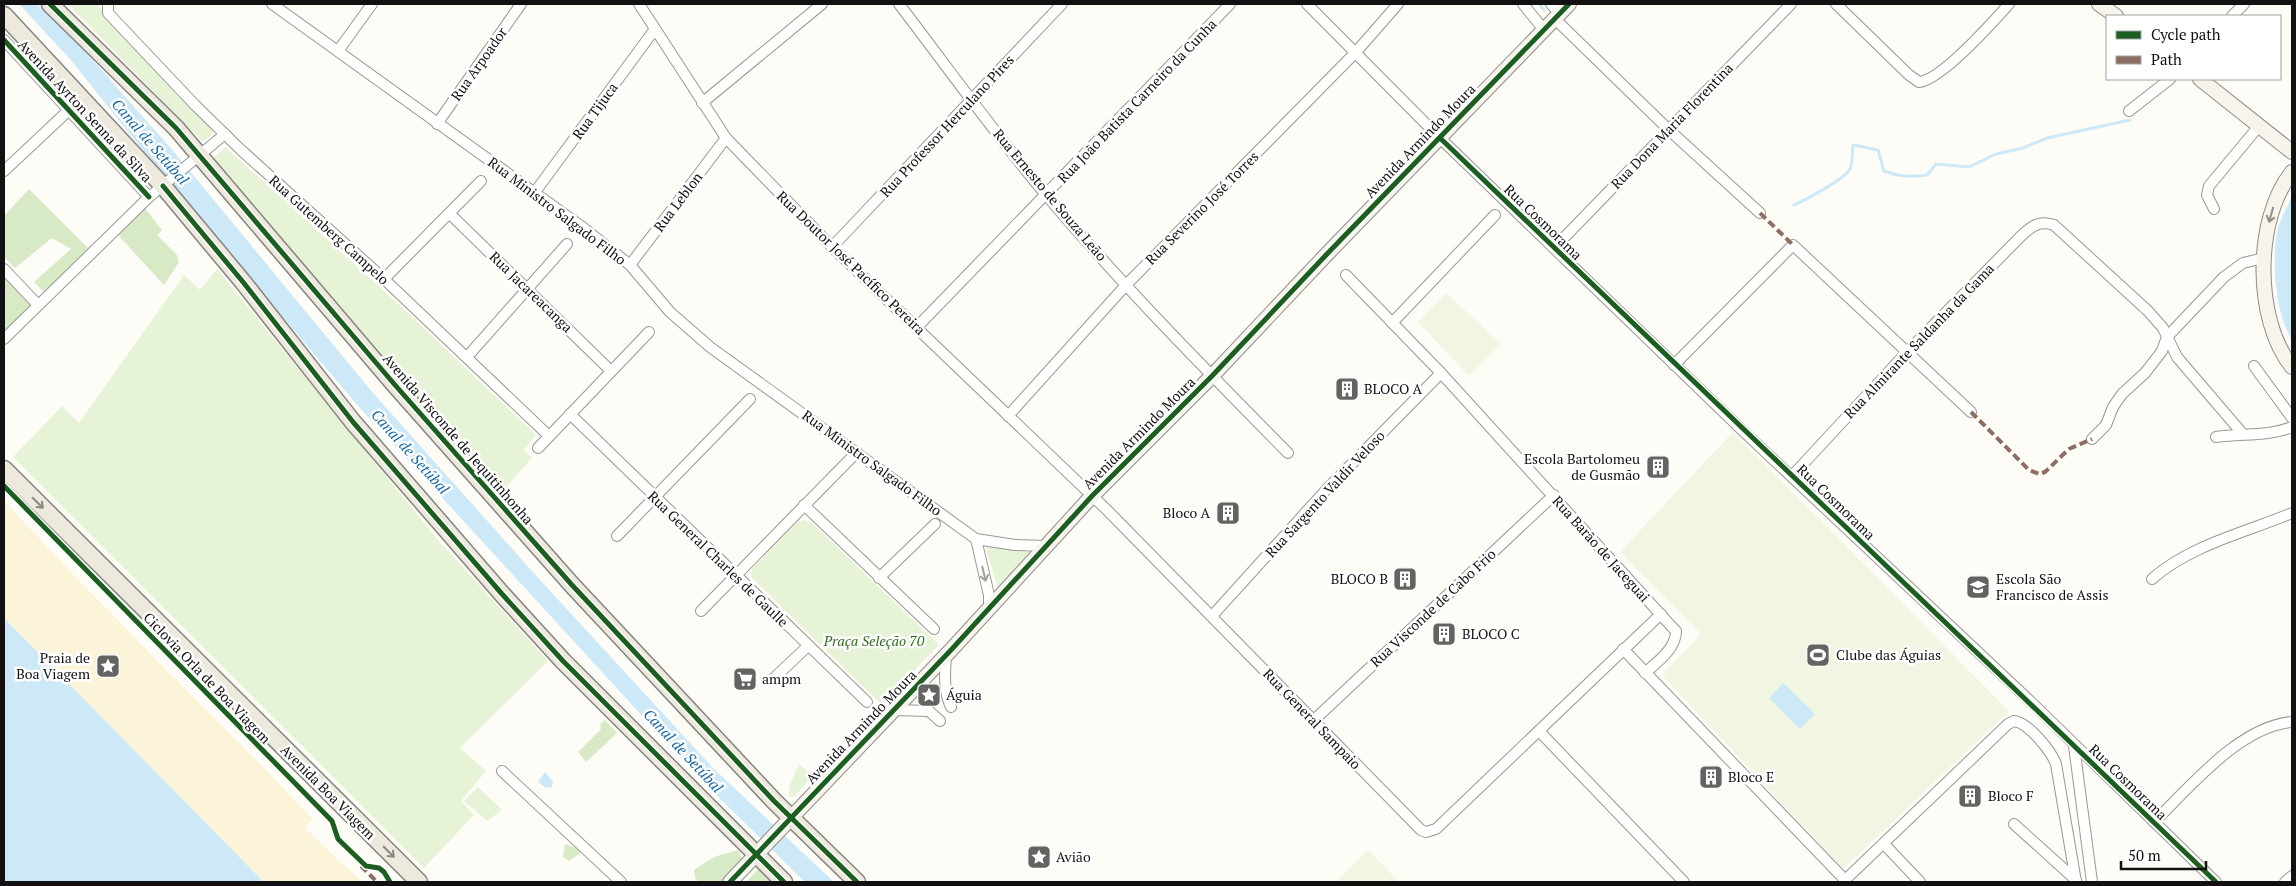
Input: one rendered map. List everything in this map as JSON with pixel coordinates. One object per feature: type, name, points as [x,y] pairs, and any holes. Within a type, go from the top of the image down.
[{"type":"main road","name":"Avenida Visconde de Jequitinhonha","points":[[50,4],[176,128],[395,385],[785,823],[858,882]]},
{"type":"main road","points":[[2099,4],[2115,15]]},
{"type":"main road","name":"Avenida Armindo Moura","points":[[730,882],[946,655],[1092,496],[1212,376],[1544,30],[1559,10]]},
{"type":"main road","name":"Avenida Ayrton Senna da Silva","points":[[4,15],[165,184]]},
{"type":"main road","points":[[2201,80],[2292,152]]},
{"type":"main road","points":[[2292,172],[2278,193],[2272,210],[2266,233],[2264,258],[2265,296],[2270,321],[2286,360],[2292,367]]},
{"type":"main road","points":[[165,184],[353,422],[502,594],[563,661],[760,850],[784,882]]},
{"type":"main road","name":"Avenida Boa Viagem","points":[[4,469],[419,882]]},
{"type":"street","name":"Rua Gutemberg Campelo","points":[[108,4],[108,13],[114,20],[225,134],[306,210],[384,279],[549,436]]},
{"type":"street","name":"Rua Ministro Salgado Filho","points":[[272,4],[437,124],[535,192],[630,265],[670,312],[710,347],[976,539],[1015,545],[1046,546]]},
{"type":"street","points":[[338,51],[372,4]]},
{"type":"street","name":"Rua Arpoador","points":[[437,124],[521,4]]},
{"type":"street","name":"Rua Doutor José Pacífico Pereira","points":[[639,4],[726,138],[832,248],[1092,496]]},
{"type":"street","points":[[702,103],[822,4]]},
{"type":"street","name":"Rua Ernesto de Souza Leão","points":[[899,4],[1047,196],[1212,376],[1288,453]]},
{"type":"street","name":"Rua Professor Herculano Pires","points":[[832,248],[1062,4]]},
{"type":"street","name":"Rua João Batista Carneiro da Cunha","points":[[918,328],[1230,4]]},
{"type":"street","name":"Rua Cosmorama","points":[[1307,4],[1440,138],[1674,365],[2216,882]]},
{"type":"street","name":"Rua Severino José Torres","points":[[1008,416],[1126,284],[1356,52],[1398,4]]},
{"type":"street","points":[[1523,4],[1544,30]]},
{"type":"street","name":"Rua Dona Maria Florentina","points":[[1554,248],[1791,4]]},
{"type":"street","points":[[1836,4],[1919,82],[1925,81],[1946,66],[1985,31],[2009,4]]},
{"type":"street","points":[[2233,15],[2244,4]]},
{"type":"street","points":[[1559,10],[1668,129],[1760,213]]},
{"type":"street","name":"Rua Tijuca","points":[[535,192],[655,29]]},
{"type":"street","name":"Avenida Ayrton Senna da Silva","points":[[4,40],[149,197]]},
{"type":"street","points":[[2130,111],[2169,80]]},
{"type":"street","points":[[4,171],[69,110]]},
{"type":"street","points":[[2214,209],[2207,195],[2209,186],[2259,126]]},
{"type":"street","points":[[4,338],[149,197],[225,134]]},
{"type":"street","name":"Rua Leblon","points":[[630,265],[726,138]]},
{"type":"street","points":[[384,279],[481,181]]},
{"type":"street","name":"Rua Jacareacanga","points":[[450,214],[611,371]]},
{"type":"street","points":[[1392,323],[1495,216]]},
{"type":"street","name":"Rua Almirante Saldanha da Gama","points":[[1792,476],[1907,352],[2021,236],[2036,224],[2047,222],[2054,225],[2148,311],[2167,337]]},
{"type":"street","points":[[467,357],[567,244]]},
{"type":"street","points":[[1674,365],[1793,245],[1970,412]]},
{"type":"street","points":[[2092,439],[2106,425],[2113,407],[2122,394],[2145,373],[2162,351],[2167,337],[2232,269],[2243,263],[2264,258]]},
{"type":"street","points":[[4,269],[38,305]]},
{"type":"street","name":"Rua Barão de Jaceguai","points":[[1346,276],[1554,495],[1676,631],[1675,641],[1667,652],[1645,673]]},
{"type":"street","points":[[538,448],[649,332]]},
{"type":"street","points":[[2167,337],[2177,356],[2242,433]]},
{"type":"street","points":[[2254,366],[2292,418]]},
{"type":"street","name":"Rua Sargento Valdir Veloso","points":[[1212,616],[1326,490],[1441,374]]},
{"type":"street","points":[[617,536],[656,498],[750,399]]},
{"type":"street","name":"Rua General Charles de Gaulle","points":[[570,414],[867,702]]},
{"type":"street","points":[[2216,437],[2242,433],[2264,435],[2292,426]]},
{"type":"street","points":[[700,611],[857,452]]},
{"type":"street","name":"Rua Visconde de Cabo Frio","points":[[1313,721],[1554,495]]},
{"type":"street","name":"Rua General Sampaio","points":[[1092,496],[1421,830],[1426,832],[1436,829],[1661,614]]},
{"type":"street","points":[[804,505],[934,629]]},
{"type":"street","points":[[2152,579],[2161,571],[2213,543],[2292,513]]},
{"type":"street","points":[[879,578],[935,524]]},
{"type":"street","points":[[976,539],[989,595],[989,609]]},
{"type":"street","points":[[773,679],[808,646]]},
{"type":"street","points":[[1623,649],[1844,881],[2008,724],[2014,721],[2023,724],[2050,752],[2056,764],[2076,881]]},
{"type":"street","points":[[946,655],[945,678],[947,696],[951,707]]},
{"type":"street","points":[[893,710],[929,711],[939,707],[947,696]]},
{"type":"street","points":[[929,711],[940,721]]},
{"type":"street","points":[[2154,822],[2238,742],[2273,726],[2292,722]]},
{"type":"street","points":[[1539,731],[1684,882]]},
{"type":"street","points":[[2074,746],[2092,882]]},
{"type":"street","points":[[502,771],[622,882]]},
{"type":"street","points":[[2014,824],[2076,881]]},
{"type":"street","points":[[1884,844],[1920,882]]},
{"type":"street","points":[[2285,882],[2292,876]]},
{"type":"green space","points":[[68,4],[97,4],[213,128],[212,133],[202,141]]},
{"type":"green space","points":[[225,147],[396,302],[536,435],[524,450],[532,458],[501,493],[213,159]]},
{"type":"green space","points":[[29,189],[90,250],[45,293],[34,282],[71,249],[52,238],[15,268],[4,257],[4,216]]},
{"type":"green space","points":[[144,207],[162,230],[157,235],[177,255],[179,262],[164,285],[117,234]]},
{"type":"green space","points":[[217,269],[438,540],[548,661],[460,748],[486,771],[461,801],[474,815],[424,868],[13,457],[62,406],[79,423],[184,275],[200,290]]},
{"type":"green space","points":[[4,276],[32,306],[4,333]]},
{"type":"green space","points":[[1446,293],[1501,344],[1469,376],[1418,322]]},
{"type":"green space","name":"Clube das Águias","points":[[1733,432],[2009,711],[1843,869],[1662,675],[1701,634],[1620,552]]},
{"type":"green space","name":"Praça Seleção 70","points":[[804,520],[812,523],[937,643],[938,646],[881,704],[752,578],[753,568],[797,522]]},
{"type":"green space","points":[[990,544],[1032,553],[998,589],[986,549]]},
{"type":"green space","points":[[932,688],[935,689],[936,700],[924,701],[923,698]]},
{"type":"green space","points":[[605,720],[617,733],[586,762],[578,752],[601,729],[600,724]]},
{"type":"green space","points":[[799,764],[812,776],[795,796],[789,797],[789,787]]},
{"type":"green space","points":[[478,787],[502,810],[487,821],[464,801]]},
{"type":"green space","points":[[565,844],[580,849],[581,853],[569,861],[563,857]]},
{"type":"green space","points":[[738,850],[744,862],[724,882],[696,882],[698,881],[695,878],[694,870],[714,857]]},
{"type":"green space","points":[[1368,850],[1399,882],[1336,882]]},
{"type":"green space","points":[[763,864],[780,882],[746,882]]},
{"type":"sand","name":"Praia de Boa Viagem","points":[[4,500],[118,621],[313,819],[305,828],[362,882],[264,882],[4,618]]},
{"type":"water","name":"Canal de Setúbal","points":[[19,4],[37,4],[82,48],[174,152],[373,393],[540,580],[714,769],[834,882],[805,882],[701,780],[359,407],[174,189],[70,59]]},
{"type":"water","points":[[2292,196],[2292,340],[2286,329],[2278,301],[2275,255],[2278,228]]},
{"type":"water","points":[[4,618],[260,878],[264,882],[4,882]]},
{"type":"water","points":[[1783,683],[1815,714],[1800,729],[1769,698]]},
{"type":"water","points":[[545,772],[553,782],[551,788],[546,788],[538,782]]},
{"type":"waterway","points":[[1539,4],[1544,10]]},
{"type":"waterway","points":[[1794,205],[1824,189],[1847,173],[1851,166],[1853,145],[1878,150],[1884,171],[1900,175],[1921,176],[1927,175],[1936,164],[1969,167],[1996,154],[2023,148],[2047,138],[2130,120]]},
{"type":"marked path","points":[[1760,213],[1793,245]]},
{"type":"marked path","points":[[1971,412],[2029,470],[2039,474],[2045,472],[2069,449],[2092,439]]},
{"type":"marked path","points":[[361,866],[377,882]]},
{"type":"cycle path","points":[[50,4],[176,128],[395,385],[572,585],[774,801],[857,882]]},
{"type":"cycle path","points":[[730,882],[951,650],[1092,496],[1212,376],[1326,255],[1569,4]]},
{"type":"cycle path","points":[[4,40],[149,197]]},
{"type":"cycle path","points":[[1440,138],[2216,882]]},
{"type":"cycle path","points":[[163,186],[243,282],[353,422],[502,594],[563,661],[784,882]]},
{"type":"cycle path","name":"Ciclovia Orla de Boa Viagem","points":[[4,486],[332,821],[338,839],[366,866],[379,868],[384,872],[390,882]]},
{"type":"place","name":"BLOCO A","points":[[1347,389]]},
{"type":"place","name":"Escola Bartolomeu de Gusmão","points":[[1658,467]]},
{"type":"place","name":"Bloco A","points":[[1228,513]]},
{"type":"place","name":"BLOCO B","points":[[1405,579]]},
{"type":"place","name":"Escola São Francisco de Assis","points":[[1978,587]]},
{"type":"place","name":"BLOCO C","points":[[1444,634]]},
{"type":"place","name":"Clube das Águias","points":[[1818,655]]},
{"type":"place","name":"Praia de Boa Viagem","points":[[108,666]]},
{"type":"place","name":"ampm","points":[[745,679]]},
{"type":"place","name":"Águia","points":[[929,695]]},
{"type":"place","name":"Bloco E","points":[[1711,777]]},
{"type":"place","name":"Bloco F","points":[[1970,796]]},
{"type":"place","name":"Avião","points":[[1039,857]]}]
